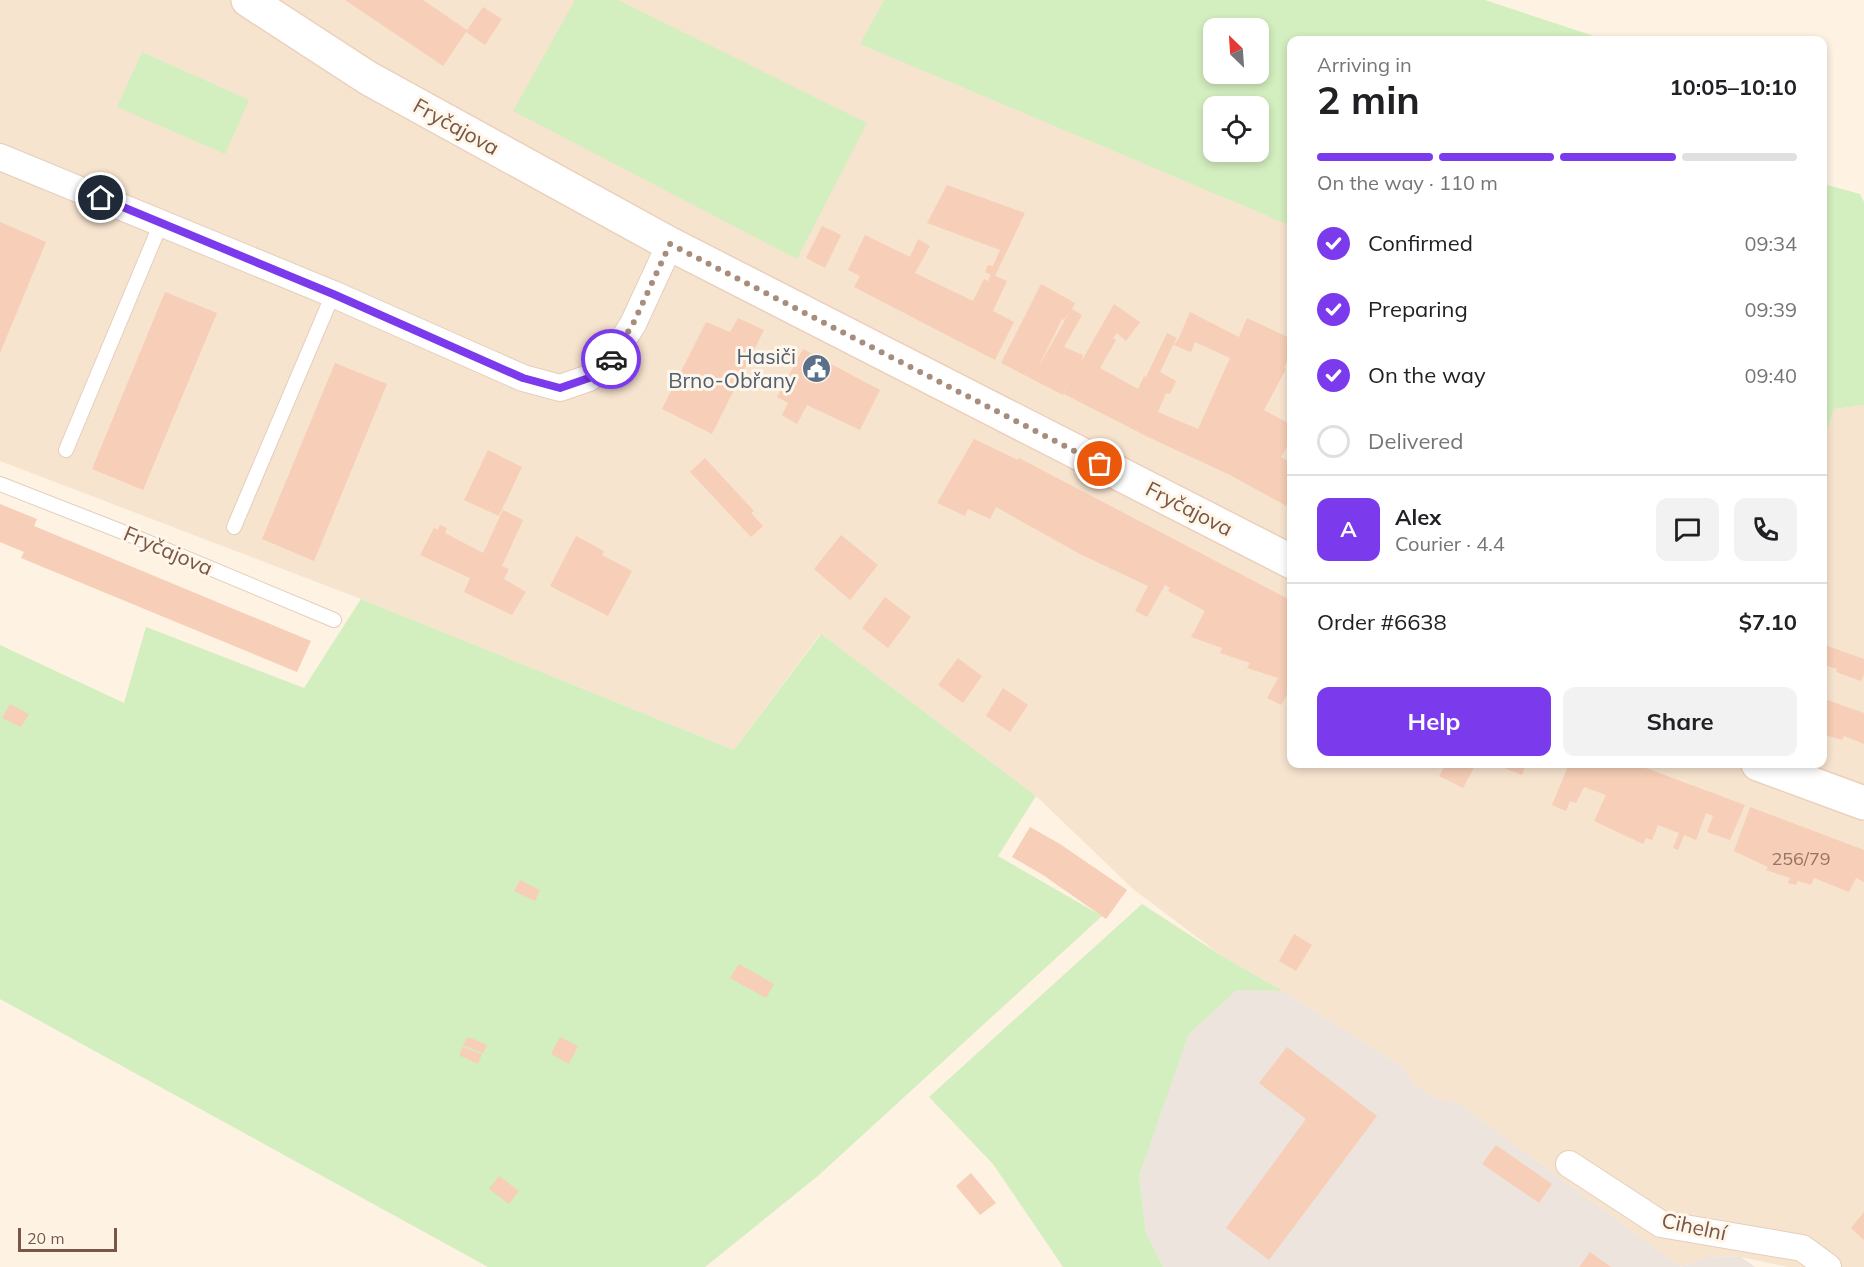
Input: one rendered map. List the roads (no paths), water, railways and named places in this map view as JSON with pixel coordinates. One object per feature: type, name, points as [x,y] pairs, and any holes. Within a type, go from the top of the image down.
[{"type":"main road","name":"Fryčajova","points":[[248,0],[368,78],[670,244],[1287,559]]},
{"type":"main road","points":[[1769,768],[1864,803]]},
{"type":"street","points":[[0,157],[333,294],[523,378],[560,388],[589,378],[612,357],[633,324],[670,244]]},
{"type":"street","name":"Cihelní","points":[[1569,1164],[1661,1224],[1802,1248],[1828,1267]]},
{"type":"lane","points":[[66,450],[161,223]]},
{"type":"lane","points":[[234,527],[333,294]]},
{"type":"lane","name":"Fryčajova","points":[[0,484],[128,534],[334,620]]},
{"type":"place","name":"Hasiči Brno-Obřany","points":[[817,369]]}]
